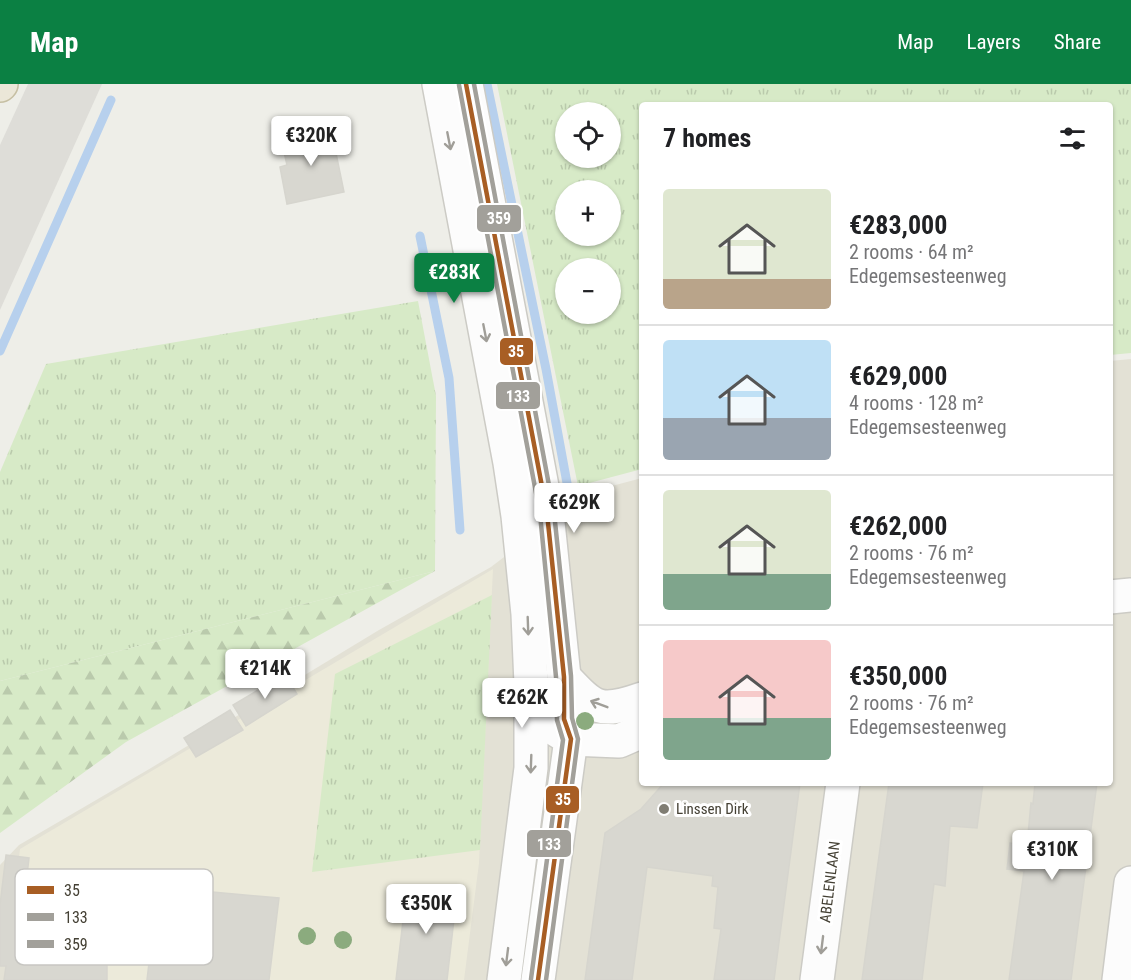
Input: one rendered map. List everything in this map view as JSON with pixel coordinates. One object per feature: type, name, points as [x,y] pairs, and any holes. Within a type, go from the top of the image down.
[{"type":"street","points":[[438,84],[518,516],[537,564],[564,677],[564,719],[571,739],[538,980]]},
{"type":"street","points":[[466,84],[547,513],[528,614],[531,768],[504,980]]},
{"type":"street","points":[[1113,597],[1131,595]]},
{"type":"street","points":[[564,677],[581,695],[600,707],[626,705],[639,700]]},
{"type":"street","points":[[531,684],[539,709],[552,728],[571,739],[619,741],[639,732]]},
{"type":"street","name":"ABELENLAAN","points":[[817,980],[843,786]]},
{"type":"street","points":[[1119,980],[1131,883]]},
{"type":"shaded area","points":[[28,84],[102,84],[0,310],[0,145]]},
{"type":"shaded area","points":[[1131,359],[1131,980],[0,980],[0,865],[19,845],[379,630],[491,567],[589,492],[639,479],[639,786],[1113,786],[1113,361]]},
{"type":"shaded area","points":[[493,569],[479,863],[464,980],[4,980],[15,890],[15,965],[213,965],[213,869],[18,869],[20,849]]},
{"type":"green space","points":[[497,84],[1131,84],[1131,353],[1113,355],[1113,102],[639,102],[639,470],[578,486]]},
{"type":"green space","points":[[418,301],[436,396],[435,571],[0,681],[0,472],[46,364]]},
{"type":"green space","points":[[435,571],[126,742],[0,833],[0,681]]},
{"type":"green space","points":[[492,595],[480,850],[312,872],[335,674]]},
{"type":"building","points":[[331,129],[344,192],[287,204],[280,167],[287,165],[281,139]]},
{"type":"building","points":[[285,674],[297,694],[246,726],[233,705]]},
{"type":"building","points":[[230,710],[243,730],[196,757],[184,738]]},
{"type":"building","points":[[661,786],[800,786],[774,980],[714,980],[721,929],[714,928],[718,887],[712,886],[713,876],[647,867],[632,980],[585,980],[605,833],[641,809]]},
{"type":"building","points":[[889,786],[983,786],[977,828],[950,826],[945,886],[934,884],[922,980],[862,980]]},
{"type":"building","points":[[1035,786],[1097,786],[1071,980],[1009,980],[1024,871],[1007,869],[1010,843],[1027,845],[1031,803],[1033,804]]},
{"type":"building","points":[[6,855],[29,858],[28,869],[15,869],[15,965],[107,965],[107,980],[4,980],[6,966],[0,966],[0,905]]},
{"type":"building","points":[[407,887],[457,893],[447,980],[396,980]]},
{"type":"building","points":[[213,892],[279,898],[269,980],[147,980],[149,965],[213,965]]},
{"type":"waterway","points":[[487,84],[546,369],[569,494]]},
{"type":"waterway","points":[[0,351],[111,100]]},
{"type":"waterway","points":[[420,236],[449,378],[460,530]]},
{"type":"waterway","points":[[521,980],[543,814]]},
{"type":"transit line","name":"35","points":[[466,84],[547,513],[564,677],[564,719],[571,739],[538,980]]},
{"type":"transit line","name":"359","points":[[474,84],[554,512],[571,676],[572,718],[578,739],[546,980]]},
{"type":"transit line","name":"133","points":[[459,85],[540,514],[556,677],[557,720],[563,740],[531,979]]},
{"type":"place","name":"Linssen Dirk","points":[[664,809]]}]
